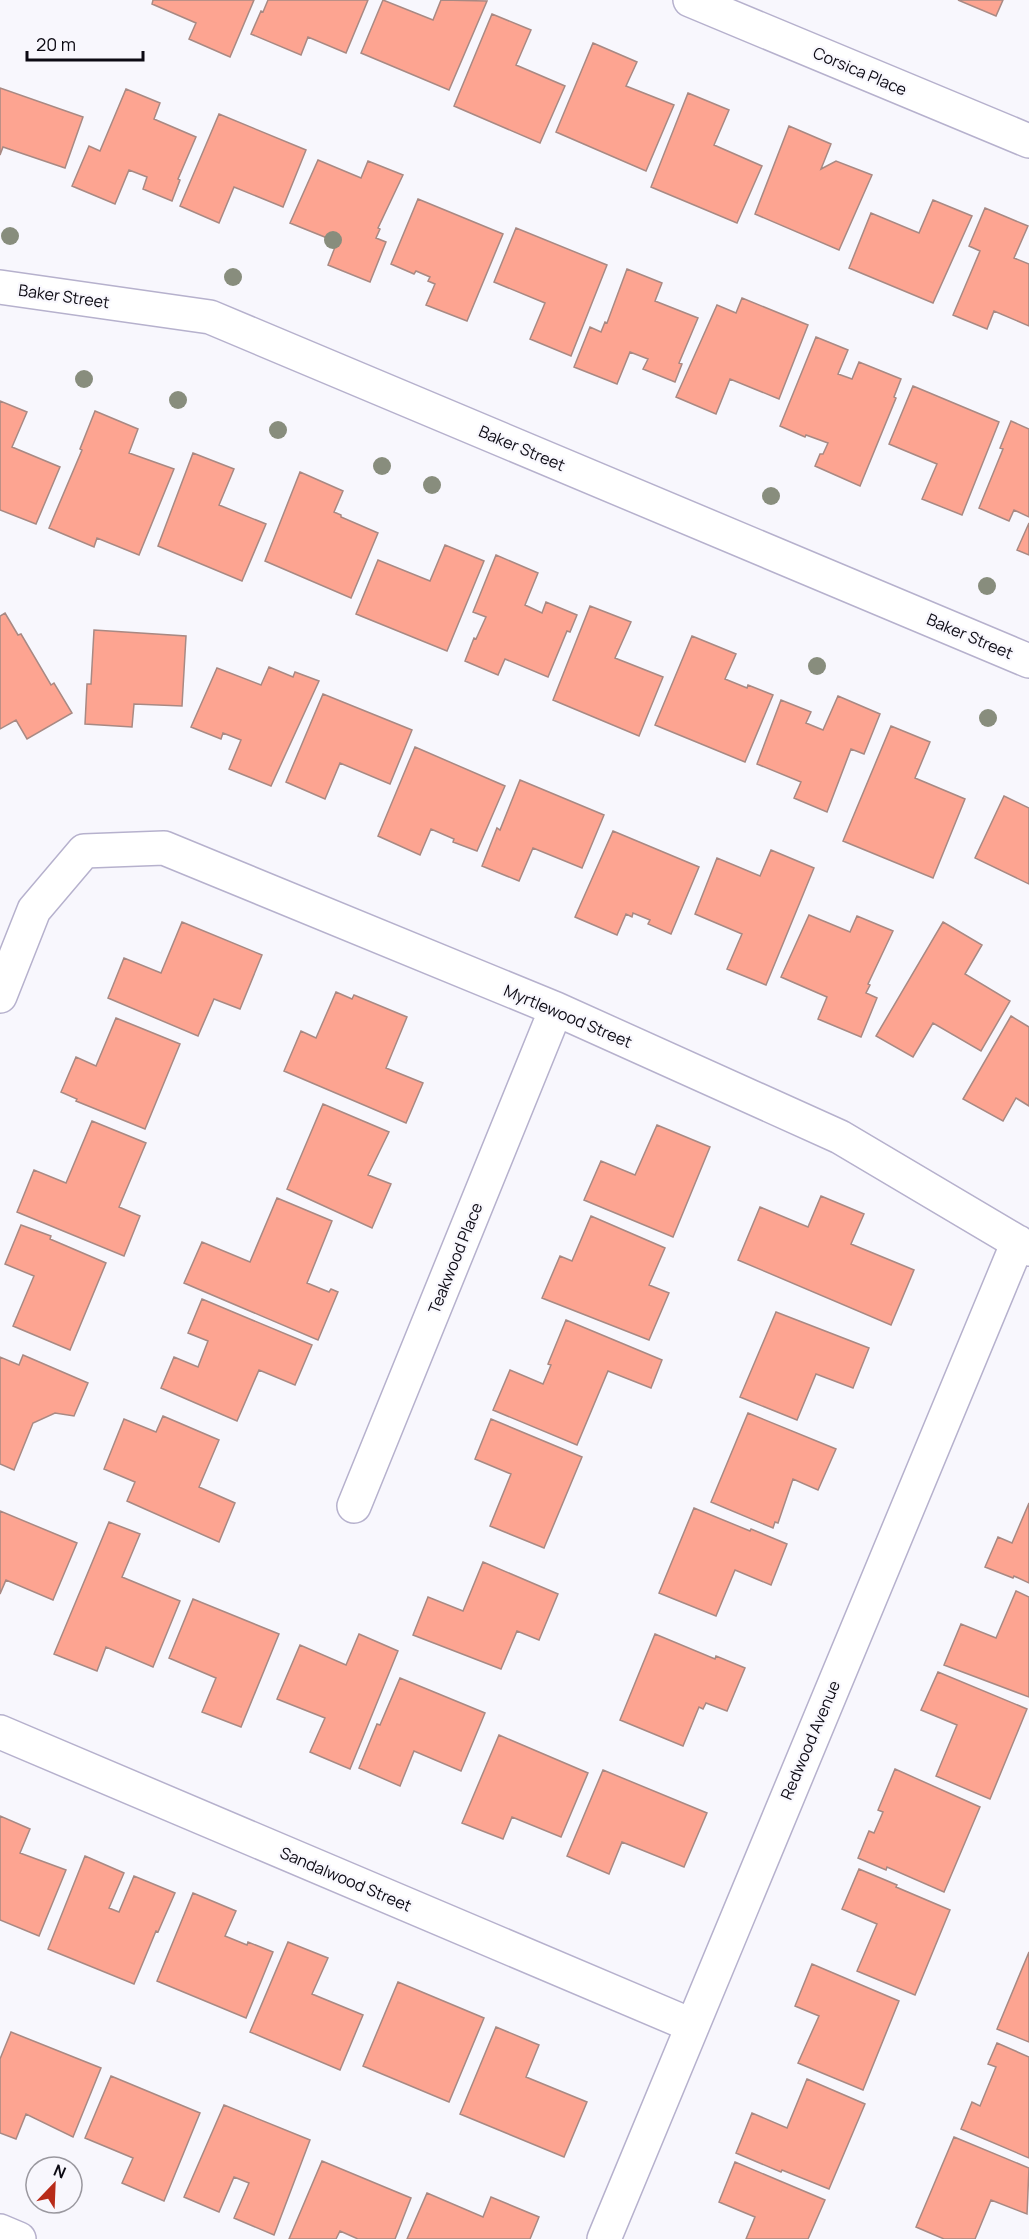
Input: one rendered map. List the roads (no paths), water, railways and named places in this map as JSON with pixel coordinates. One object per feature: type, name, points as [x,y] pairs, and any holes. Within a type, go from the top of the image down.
[{"type":"street","name":"Corsica Place","points":[[690,0],[1029,141]]},
{"type":"street","name":"Baker Street","points":[[0,287],[210,317],[1029,661]]},
{"type":"street","name":"Myrtlewood Street","points":[[0,996],[34,910],[84,851],[164,848],[556,1009],[840,1137],[1024,1246]]},
{"type":"street","name":"Teakwood Place","points":[[354,1506],[556,1009]]},
{"type":"street","name":"Redwood Avenue","points":[[604,2239],[691,2025],[1024,1246]]},
{"type":"street","name":"Sandalwood Street","points":[[0,1732],[691,2025]]},
{"type":"street","points":[[0,2231],[19,2239]]}]
